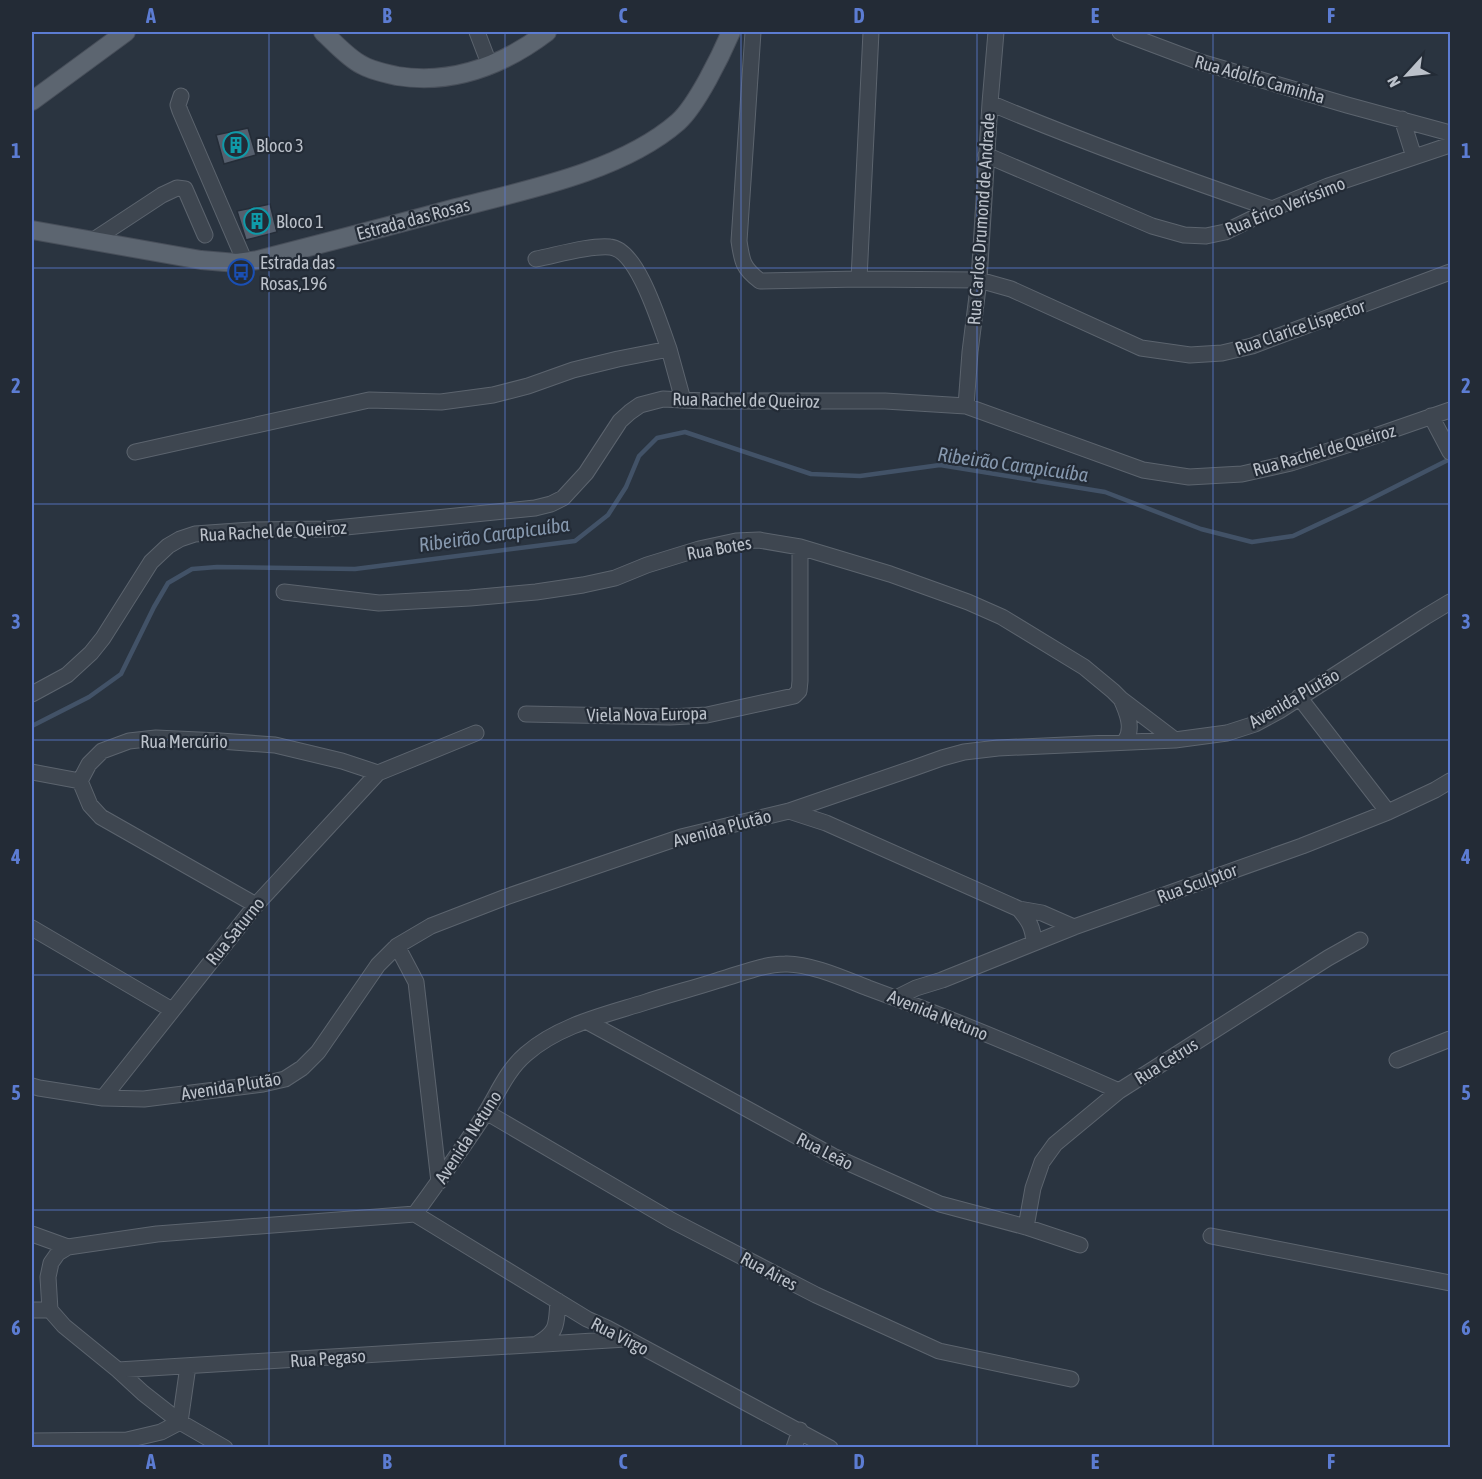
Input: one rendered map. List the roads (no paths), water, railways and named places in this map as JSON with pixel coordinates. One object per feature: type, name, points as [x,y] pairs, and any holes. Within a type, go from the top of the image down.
[{"type":"main road","points":[[32,101],[126,32]]},
{"type":"main road","points":[[323,32],[360,64],[383,73],[409,78],[436,79],[468,74],[490,66],[547,32]]},
{"type":"main road","name":"Estrada das Rosas","points":[[32,230],[201,260],[237,263],[536,187],[597,168],[626,155],[654,140],[680,121],[693,104],[710,74],[730,32]]},
{"type":"street","points":[[477,32],[490,66]]},
{"type":"street","name":"Rua Clarice Lispector","points":[[753,32],[739,241],[742,258],[748,272],[760,281],[980,280],[1011,289],[1142,348],[1190,355],[1222,353],[1252,346],[1450,272]]},
{"type":"street","points":[[859,279],[871,32]]},
{"type":"street","name":"Rua Carlos Drumond de Andrade","points":[[966,406],[970,352],[980,280],[986,155],[996,32]]},
{"type":"street","name":"Rua Adolfo Caminha","points":[[1120,32],[1197,61],[1450,133]]},
{"type":"street","points":[[181,96],[178,101],[180,111],[245,262]]},
{"type":"street","points":[[990,103],[1057,131],[1272,209]]},
{"type":"street","points":[[1402,119],[1414,157]]},
{"type":"street","name":"Rua Érico Veríssimo","points":[[986,155],[1152,226],[1184,235],[1206,236],[1225,232],[1272,209],[1328,186],[1450,145]]},
{"type":"street","points":[[92,241],[162,195],[177,188],[186,189],[205,235]]},
{"type":"street","points":[[536,259],[596,247],[613,247],[628,258],[650,295],[669,349],[683,400]]},
{"type":"street","points":[[135,452],[369,400],[441,402],[493,395],[528,386],[573,370],[669,349]]},
{"type":"street","name":"Rua Rachel de Queiroz","points":[[32,694],[67,675],[91,653],[151,562],[168,546],[180,539],[195,534],[251,530],[326,529],[535,508],[551,504],[563,498],[576,485],[620,421],[640,405],[663,399],[885,401],[966,406],[1143,470],[1188,477],[1242,474],[1291,463],[1450,410]]},
{"type":"street","points":[[1431,416],[1448,448]]},
{"type":"street","name":"Rua Botes","points":[[284,592],[379,603],[470,598],[536,591],[615,578],[647,565],[699,549],[736,541],[759,540],[800,547],[890,574],[968,602],[1002,617],[1084,667],[1175,740]]},
{"type":"street","name":"Viela Nova Europa","points":[[526,714],[670,717],[707,715],[794,696],[799,691],[800,681],[800,547]]},
{"type":"street","name":"Avenida Plutão","points":[[32,1086],[103,1098],[144,1099],[263,1084],[285,1079],[302,1068],[318,1052],[378,965],[398,946],[431,926],[506,897],[681,837],[789,811],[963,752],[998,748],[1175,740],[1227,733],[1254,724],[1279,711],[1450,602]]},
{"type":"street","points":[[1299,697],[1388,812]]},
{"type":"street","points":[[1122,699],[1130,725],[1129,736],[1125,741]]},
{"type":"street","points":[[378,773],[476,733]]},
{"type":"street","name":"Rua Mercúrio","points":[[80,781],[89,764],[102,751],[129,741],[156,738],[276,745],[342,761],[378,773]]},
{"type":"street","points":[[32,772],[80,781],[90,805],[101,817],[256,905]]},
{"type":"street","name":"Rua Saturno","points":[[103,1098],[256,905],[378,773]]},
{"type":"street","name":"Rua Sculptor","points":[[896,998],[916,987],[942,980],[1074,927],[1302,846],[1388,812],[1450,781]]},
{"type":"street","points":[[829,798],[836,827]]},
{"type":"street","points":[[789,811],[836,827],[1019,909],[1042,913],[1074,927]]},
{"type":"street","points":[[1019,909],[1030,921],[1034,932],[1034,943]]},
{"type":"street","points":[[32,928],[172,1010]]},
{"type":"street","name":"Rua Cetrus","points":[[1026,1227],[1032,1188],[1042,1162],[1055,1144],[1119,1091],[1360,940]]},
{"type":"street","points":[[398,946],[416,982],[439,1182]]},
{"type":"street","name":"Avenida Netuno","points":[[415,1214],[486,1112],[509,1072],[526,1054],[544,1041],[586,1021],[755,969],[786,964],[816,969],[922,1007],[1119,1091]]},
{"type":"street","points":[[922,1007],[942,980]]},
{"type":"street","name":"Rua Leão","points":[[586,1021],[833,1156],[940,1204],[1026,1227],[1080,1245]]},
{"type":"street","points":[[1397,1060],[1450,1039]]},
{"type":"street","name":"Rua Aires","points":[[486,1112],[671,1220],[816,1295],[939,1352],[1071,1379]]},
{"type":"street","points":[[225,1448],[180,1422],[143,1394],[118,1370],[64,1326],[50,1310],[48,1277],[51,1263],[58,1253],[68,1247],[157,1234],[415,1214]]},
{"type":"street","name":"Rua Virgo","points":[[415,1214],[587,1319],[831,1448]]},
{"type":"street","points":[[32,1234],[68,1247]]},
{"type":"street","points":[[1211,1236],[1450,1283]]},
{"type":"street","points":[[537,1344],[549,1337],[556,1327],[558,1301]]},
{"type":"street","points":[[32,1310],[50,1310]]},
{"type":"street","name":"Rua Pegaso","points":[[118,1370],[626,1339]]},
{"type":"street","points":[[180,1422],[189,1366]]},
{"type":"street","points":[[32,1441],[127,1440],[161,1432],[180,1422]]},
{"type":"street","points":[[794,1448],[800,1430]]},
{"type":"waterway","name":"Ribeirão Carapicuíba","points":[[32,726],[89,697],[121,674],[168,583],[192,569],[217,567],[355,569],[575,541],[608,515],[626,487],[639,456],[657,438],[685,432],[811,474],[860,476],[940,465],[1105,492],[1201,529],[1252,542],[1293,536],[1450,459]]},
{"type":"place","name":"Bloco 3","points":[[236,145]]},
{"type":"place","name":"Bloco 1","points":[[257,221]]},
{"type":"place","name":"Estrada das Rosas,196","points":[[241,272]]}]
